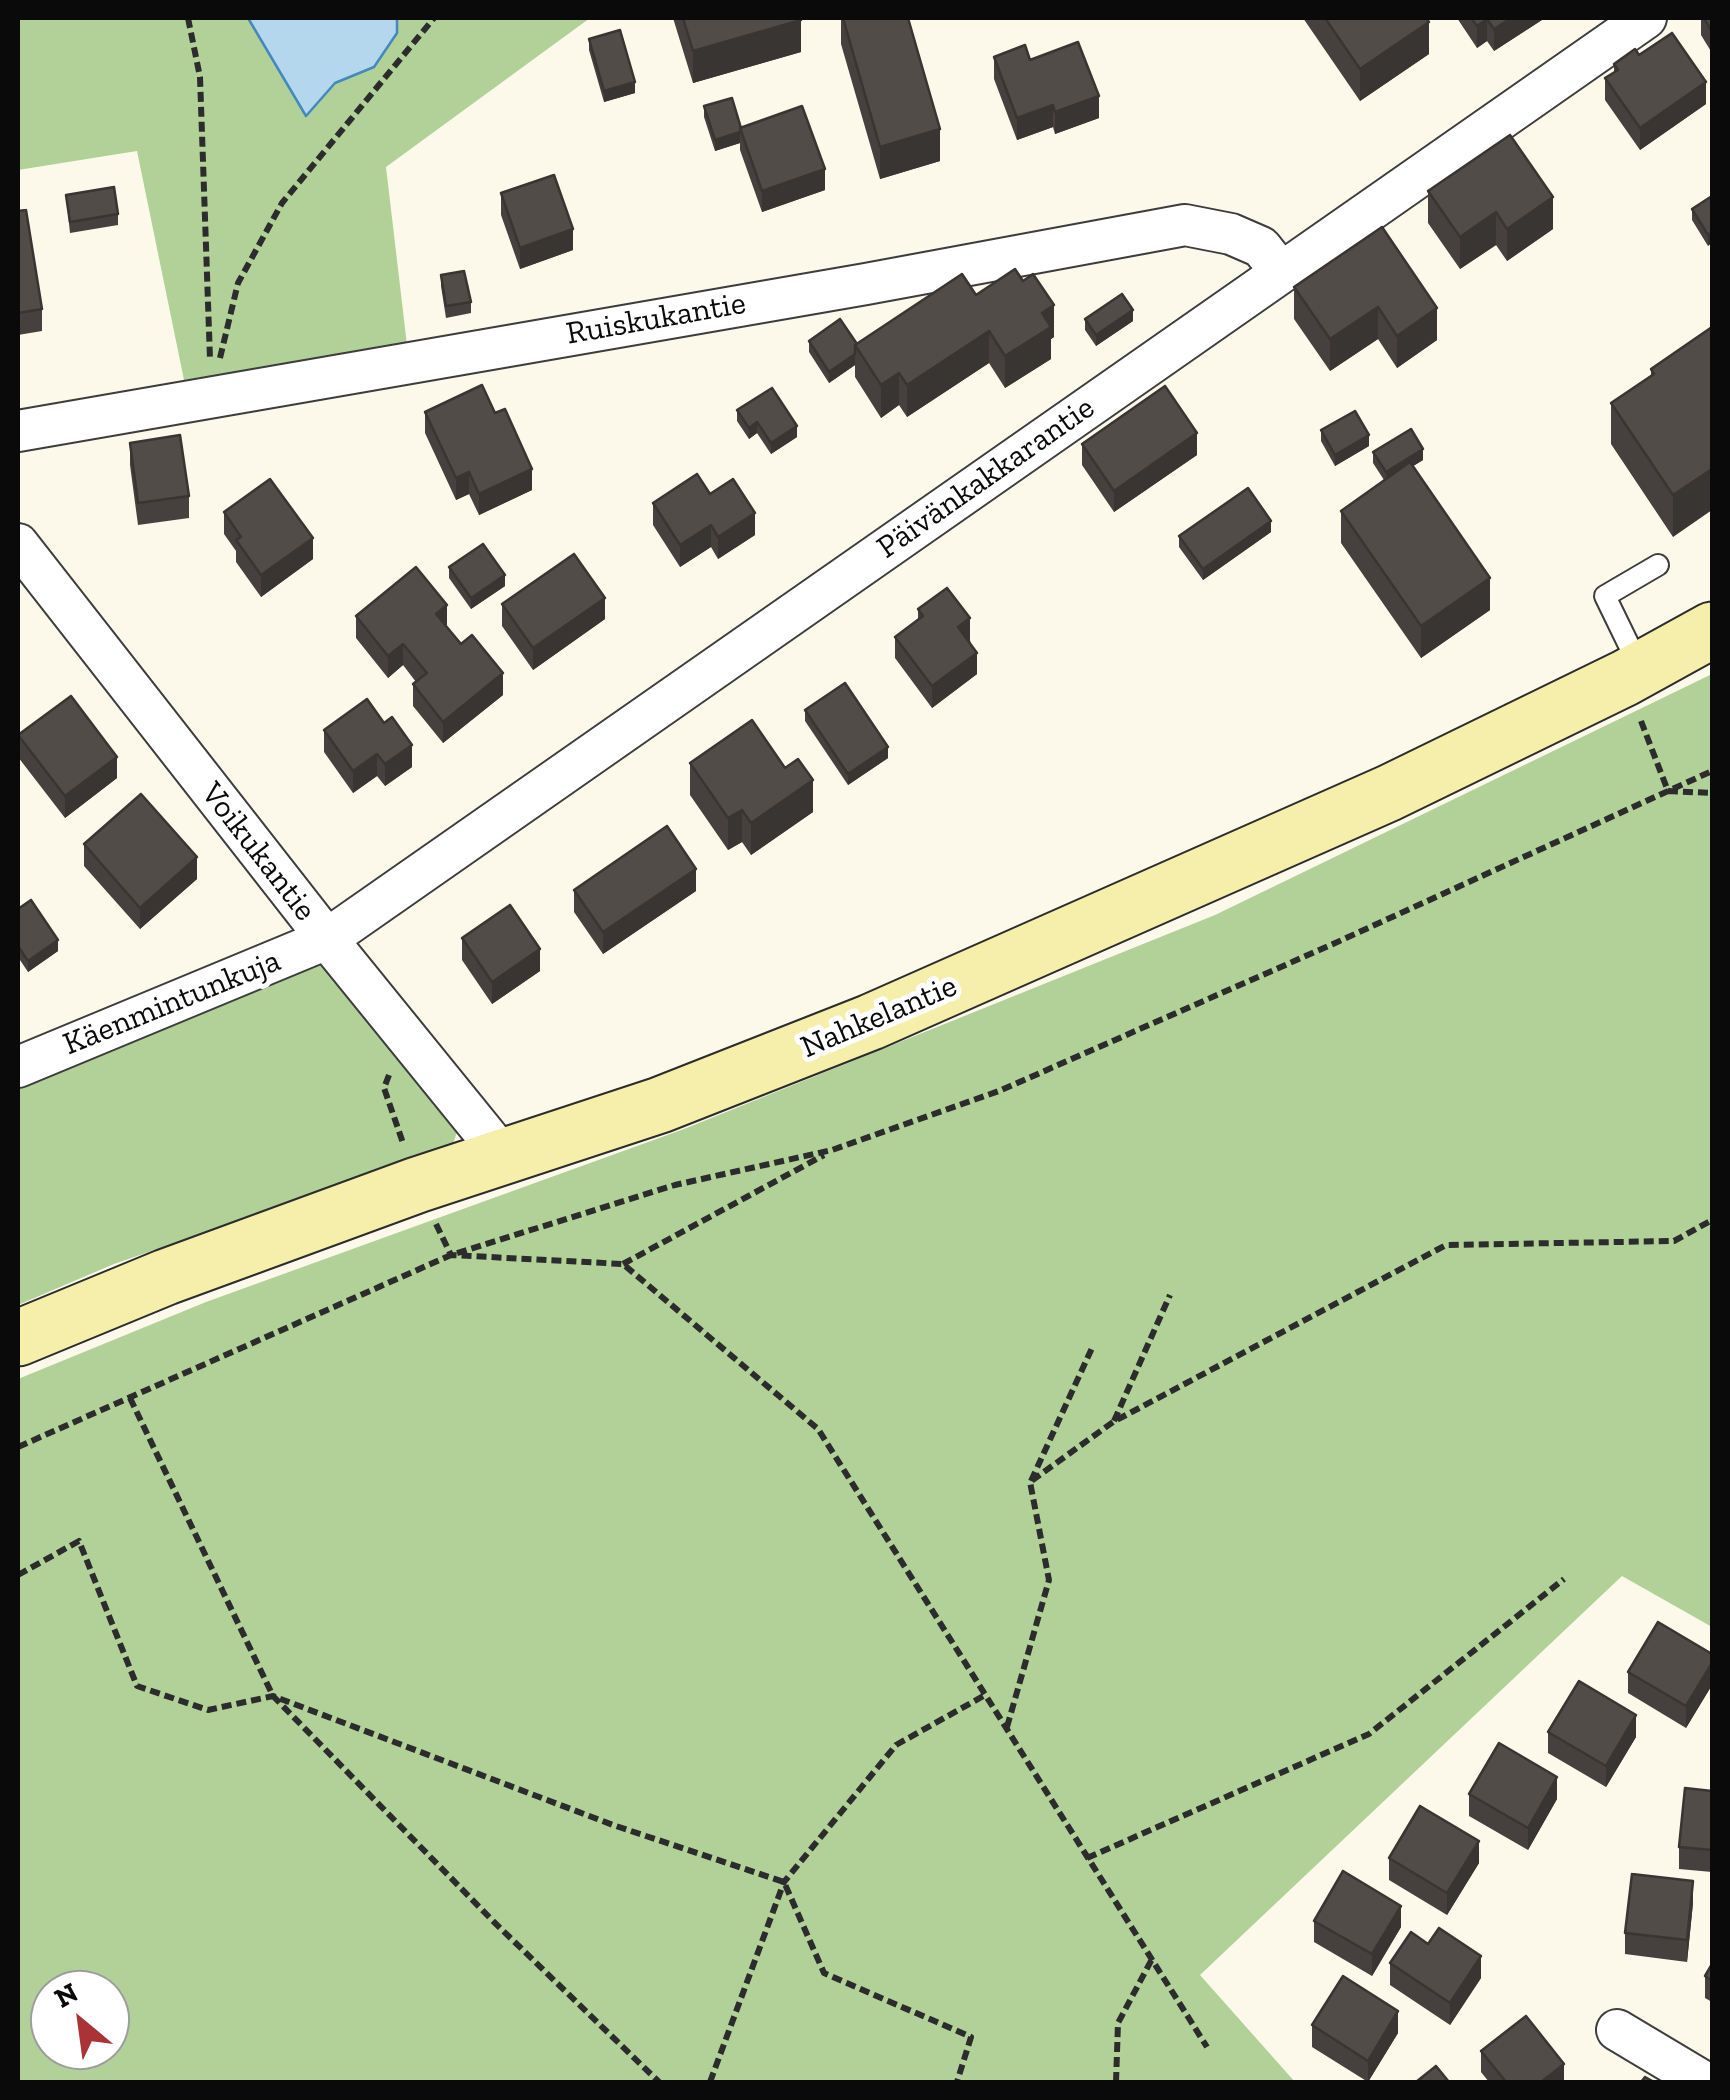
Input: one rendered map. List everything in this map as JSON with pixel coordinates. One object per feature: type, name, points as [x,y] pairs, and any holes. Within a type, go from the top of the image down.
[{"type":"main road","name":"Nahkelantie","points":[[18,1338],[166,1277],[502,1156],[660,1105],[871,1022],[1389,794],[1633,674],[1712,630]]},
{"type":"street","name":"Päivänkakkarantie","points":[[327,939],[1646,18]]},
{"type":"street","name":"Ruiskukantie","points":[[18,431],[866,284],[1185,224],[1231,234],[1261,247],[1281,272]]},
{"type":"street","name":"Voikukantie","points":[[18,544],[502,1156]]},
{"type":"street","name":"Käenmintunkuja","points":[[18,1067],[327,939]]},
{"type":"street","points":[[1617,2030],[1704,2082]]},
{"type":"lane","points":[[1633,674],[1605,596],[1658,565]]},
{"type":"path","points":[[188,18],[200,76],[211,395]]},
{"type":"path","points":[[211,395],[238,282],[282,203],[434,18]]},
{"type":"path","points":[[1633,674],[1668,792]]},
{"type":"path","points":[[18,1447],[450,1255],[675,1185],[832,1150],[999,1092],[1712,771]]},
{"type":"path","points":[[1668,792],[1712,792]]},
{"type":"path","points":[[450,1255],[623,1264],[832,1150]]},
{"type":"path","points":[[1030,1482],[1113,1422],[1446,1245],[1674,1242],[1712,1220]]},
{"type":"path","points":[[623,1264],[818,1430],[1207,2047]]},
{"type":"path","points":[[1113,1422],[1170,1295]]},
{"type":"path","points":[[1007,1728],[1048,1580],[1030,1482],[1092,1348]]},
{"type":"path","points":[[130,1398],[273,1696],[494,1922],[659,2082]]},
{"type":"path","points":[[18,1574],[80,1541],[137,1686],[208,1710],[273,1696],[613,1825],[784,1882],[824,1973],[971,2037],[957,2082]]},
{"type":"path","points":[[1088,1858],[1369,1734],[1564,1579]]},
{"type":"path","points":[[710,2082],[784,1882],[896,1745],[986,1694]]},
{"type":"path","points":[[1116,2082],[1118,2023],[1153,1958]]},
{"type":"green space","points":[[18,18],[590,18],[386,167],[407,345],[184,380],[137,151],[18,170]]},
{"type":"green space","points":[[1712,674],[1712,1627],[1622,1576],[1200,1975],[1295,2082],[18,2082],[18,1379],[206,1302],[684,1129],[1215,915]]},
{"type":"green space","points":[[318,959],[446,1114],[457,1132],[452,1147],[114,1264],[18,1305],[18,1075]]},
{"type":"water","points":[[248,18],[397,18],[397,33],[374,67],[335,83],[306,116]]},
{"type":"building","points":[[683,18],[800,18],[801,20],[693,51]]},
{"type":"building","points":[[843,18],[908,18],[940,129],[880,147]]},
{"type":"building","points":[[1325,18],[1426,18],[1429,22],[1360,69]]},
{"type":"building","points":[[1471,18],[1511,18],[1494,29],[1487,19],[1477,26]]},
{"type":"building","points":[[620,30],[635,82],[604,91],[589,39]]},
{"type":"building","points":[[1672,33],[1706,82],[1640,128],[1605,78],[1618,70],[1614,64],[1635,49],[1639,55]]},
{"type":"building","points":[[1078,42],[1099,96],[1055,112],[1053,105],[1017,118],[994,57],[1025,45],[1030,60]]},
{"type":"building","points":[[732,98],[740,132],[715,140],[704,106]]},
{"type":"building","points":[[802,106],[825,169],[762,191],[740,128]]},
{"type":"building","points":[[1510,135],[1553,197],[1507,229],[1496,212],[1460,237],[1428,191]]},
{"type":"building","points":[[554,175],[573,229],[520,248],[501,193]]},
{"type":"building","points":[[114,187],[118,214],[70,222],[66,195]]},
{"type":"building","points":[[1712,196],[1712,232],[1708,235],[1692,209]]},
{"type":"building","points":[[26,210],[42,309],[18,313],[18,211]]},
{"type":"building","points":[[1382,227],[1437,308],[1397,336],[1378,307],[1330,339],[1294,287]]},
{"type":"building","points":[[1015,269],[1023,281],[1033,274],[1054,305],[1042,313],[1051,327],[1005,356],[989,331],[907,385],[899,373],[881,385],[855,345],[962,274],[976,295]]},
{"type":"building","points":[[464,271],[471,302],[446,306],[441,275]]},
{"type":"building","points":[[1122,294],[1133,310],[1096,335],[1085,319]]},
{"type":"building","points":[[840,319],[857,344],[855,354],[829,372],[809,341]]},
{"type":"building","points":[[1712,327],[1712,469],[1673,495],[1611,403],[1654,374],[1651,369]]},
{"type":"building","points":[[482,385],[495,413],[505,409],[532,469],[479,494],[469,472],[456,478],[425,412]]},
{"type":"building","points":[[1165,386],[1197,433],[1114,491],[1082,444]]},
{"type":"building","points":[[772,388],[797,426],[771,443],[757,422],[749,428],[737,410]]},
{"type":"building","points":[[1355,411],[1369,435],[1335,455],[1321,430]]},
{"type":"building","points":[[1411,429],[1423,449],[1386,472],[1373,452]]},
{"type":"building","points":[[180,435],[189,496],[138,503],[130,443]]},
{"type":"building","points":[[1410,462],[1490,578],[1421,626],[1341,511]]},
{"type":"building","points":[[697,474],[710,494],[733,479],[755,513],[718,537],[711,525],[680,545],[653,503]]},
{"type":"building","points":[[270,479],[313,538],[261,575],[236,540],[241,537],[224,512]]},
{"type":"building","points":[[1248,488],[1271,521],[1203,569],[1179,536]]},
{"type":"building","points":[[483,544],[505,575],[471,598],[449,567]]},
{"type":"building","points":[[574,554],[605,598],[533,648],[502,604]]},
{"type":"building","points":[[416,567],[447,605],[436,614],[461,644],[472,635],[503,673],[443,722],[413,684],[427,673],[403,644],[388,656],[356,616]]},
{"type":"building","points":[[947,588],[970,618],[958,627],[977,653],[932,686],[895,637],[923,616],[918,609]]},
{"type":"building","points":[[845,683],[888,747],[848,774],[805,710]]},
{"type":"building","points":[[71,696],[117,757],[65,796],[18,735]]},
{"type":"building","points":[[367,699],[384,723],[392,717],[412,745],[385,764],[377,754],[353,771],[324,730]]},
{"type":"building","points":[[752,720],[785,768],[798,759],[813,780],[751,823],[742,810],[728,818],[690,763]]},
{"type":"building","points":[[141,794],[197,857],[140,908],[84,844]]},
{"type":"building","points":[[667,826],[696,869],[603,932],[574,890]]},
{"type":"building","points":[[31,900],[58,940],[28,961],[18,946],[18,909]]},
{"type":"building","points":[[510,905],[540,949],[492,982],[462,938]]},
{"type":"building","points":[[1658,1622],[1712,1654],[1712,1663],[1686,1706],[1628,1672]]},
{"type":"building","points":[[1579,1681],[1636,1715],[1606,1766],[1548,1732]]},
{"type":"building","points":[[1499,1743],[1557,1777],[1528,1828],[1469,1794]]},
{"type":"building","points":[[1685,1788],[1712,1791],[1712,1850],[1679,1847]]},
{"type":"building","points":[[1420,1806],[1479,1841],[1447,1893],[1389,1858]]},
{"type":"building","points":[[1343,1871],[1401,1906],[1372,1954],[1314,1921]]},
{"type":"building","points":[[1632,1874],[1693,1881],[1687,1940],[1625,1933]]},
{"type":"building","points":[[1439,1928],[1481,1956],[1450,2003],[1390,1963],[1411,1932],[1428,1944]]},
{"type":"building","points":[[1343,1976],[1398,2011],[1368,2061],[1312,2025]]},
{"type":"building","points":[[1526,2016],[1564,2064],[1541,2082],[1506,2082],[1481,2051]]},
{"type":"building","points":[[1436,2066],[1449,2082],[1416,2082]]}]
